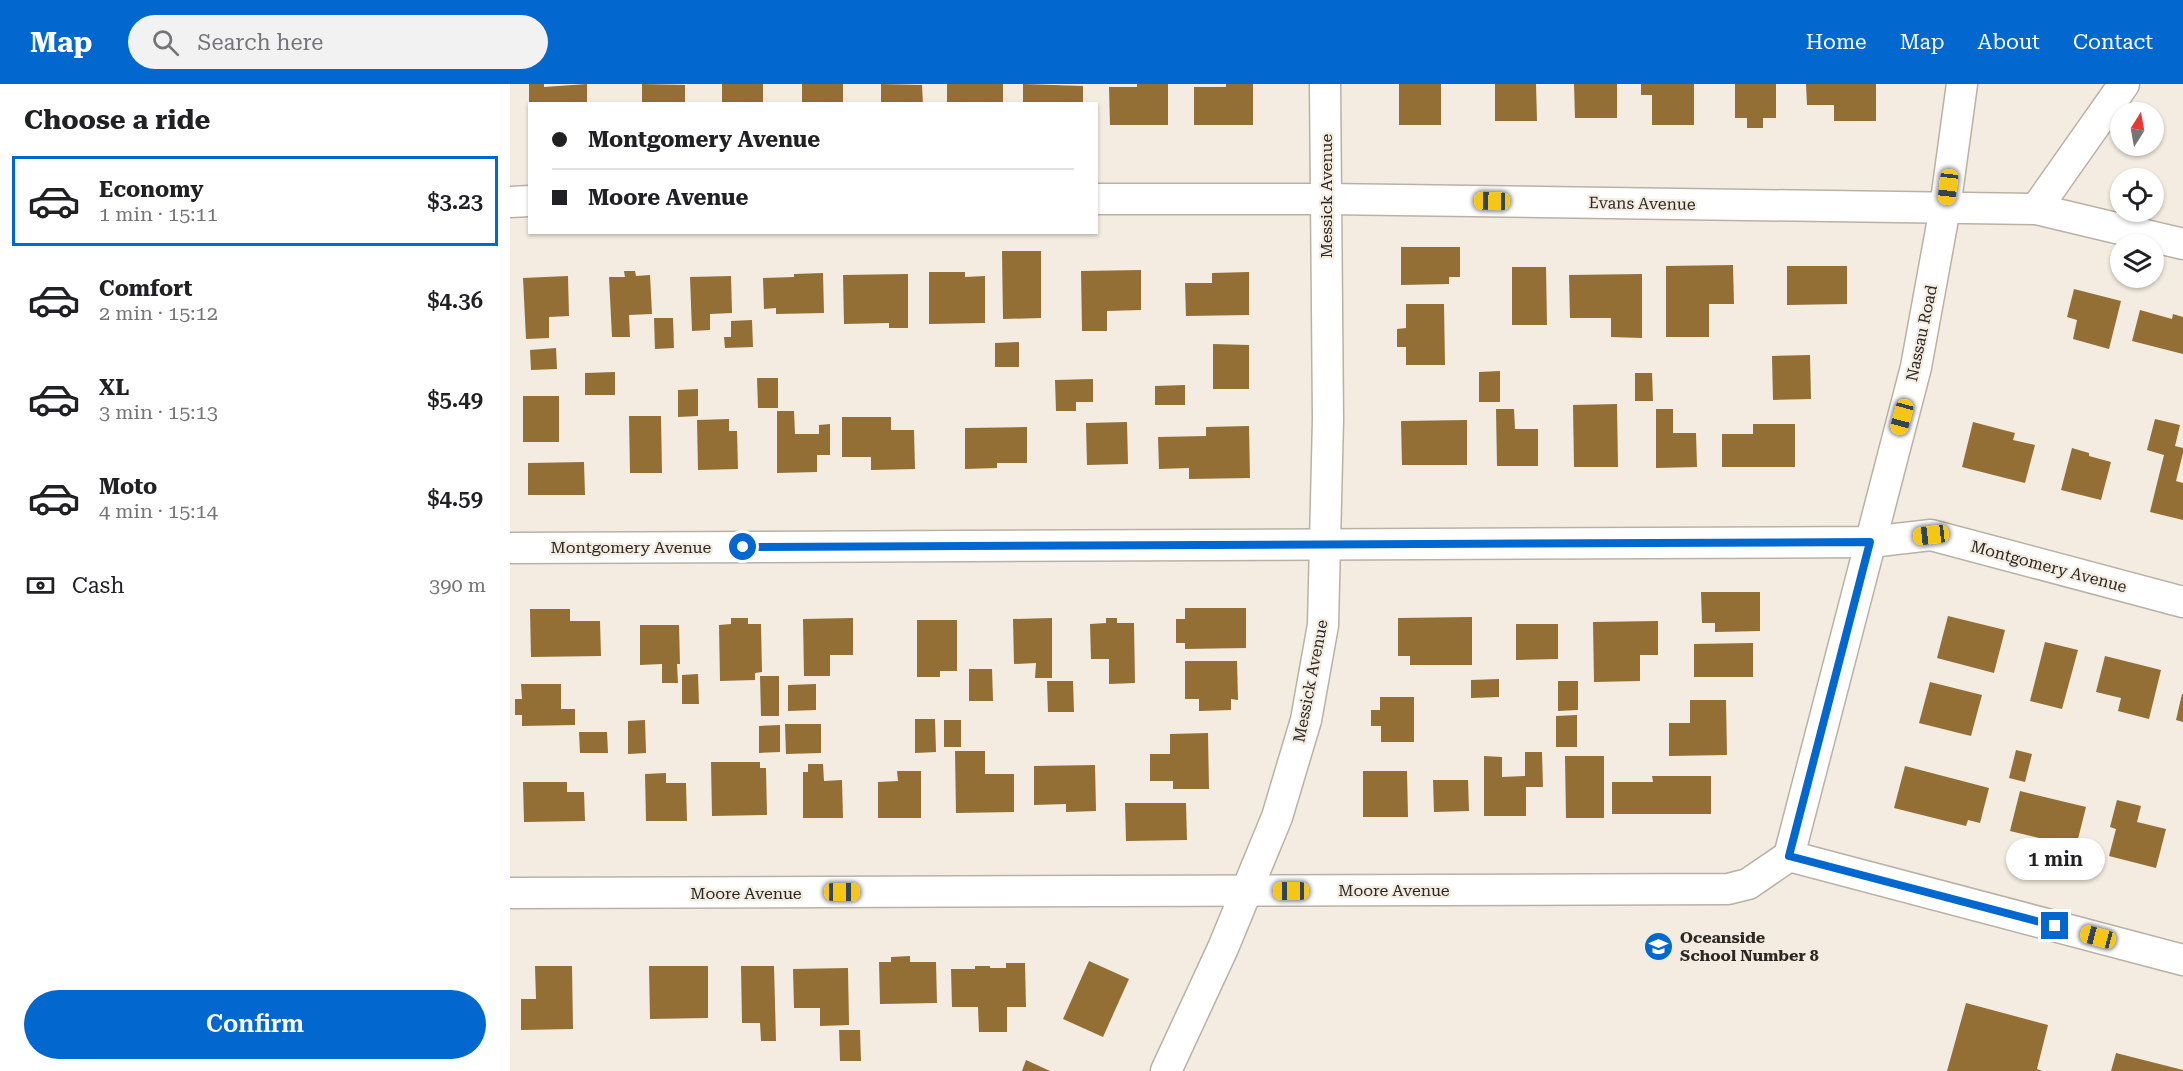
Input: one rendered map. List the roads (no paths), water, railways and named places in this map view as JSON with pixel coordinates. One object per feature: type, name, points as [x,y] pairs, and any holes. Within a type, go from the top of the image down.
[{"type":"street","name":"Messick Avenue","points":[[1166,1071],[1223,948],[1277,818],[1306,720],[1323,625],[1328,408],[1325,84]]},
{"type":"street","name":"Nassau Road","points":[[1789,856],[1916,367],[1946,207],[1962,84]]},
{"type":"street","points":[[2036,209],[2124,84]]},
{"type":"street","name":"Evans Avenue","points":[[1098,199],[1326,199],[2036,209],[2183,244]]},
{"type":"street","points":[[510,201],[528,201]]},
{"type":"street","name":"Montgomery Avenue","points":[[510,548],[1870,542],[1931,535],[2183,602]]},
{"type":"street","points":[[1789,856],[2183,960]]},
{"type":"street","name":"Moore Avenue","points":[[510,893],[1728,889],[1748,884],[1789,856]]},
{"type":"place","name":"Oceanside School Number 8","points":[[1659,946]]}]
